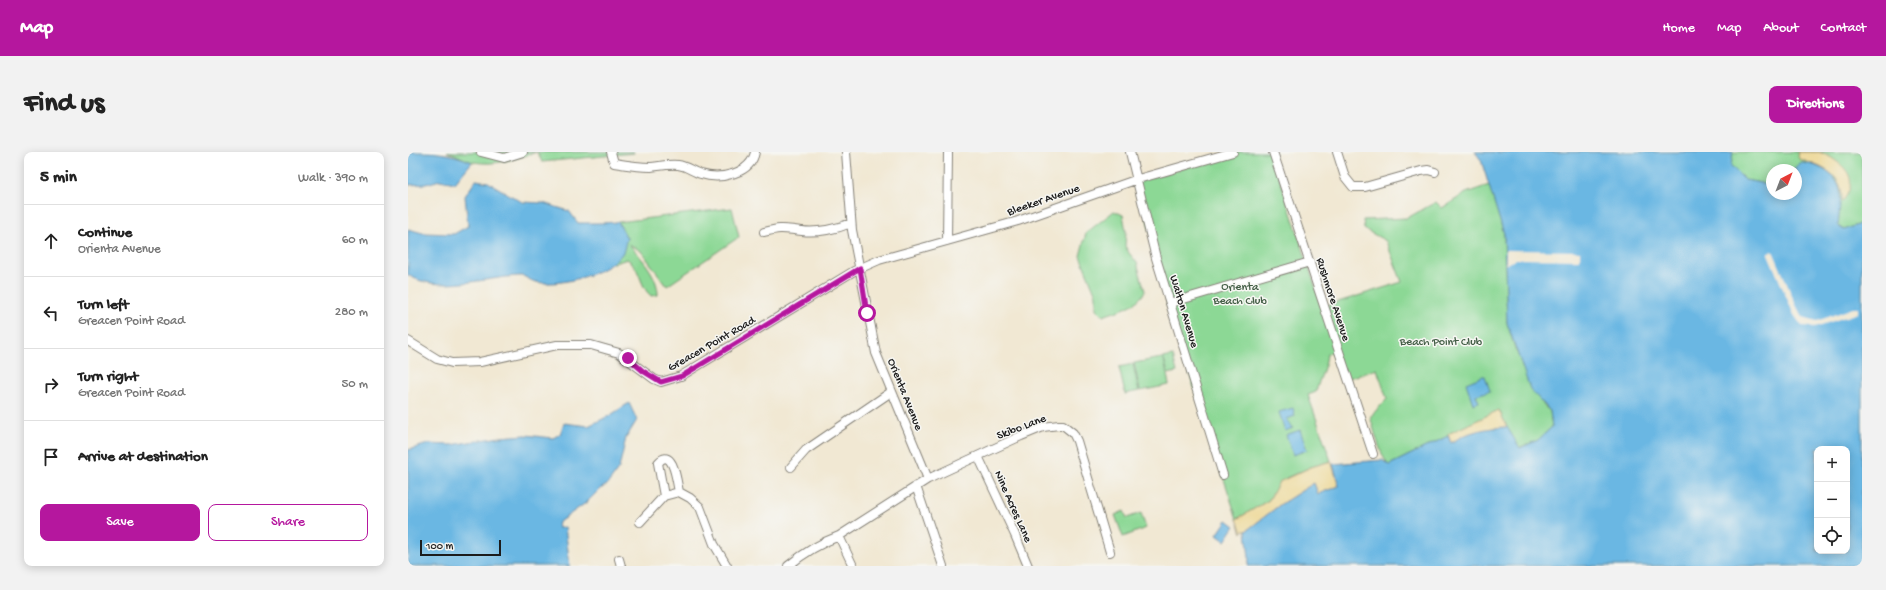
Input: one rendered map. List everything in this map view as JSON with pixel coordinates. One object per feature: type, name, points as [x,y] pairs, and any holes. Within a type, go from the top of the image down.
[{"type":"street","points":[[481,152],[504,158],[522,152]]},
{"type":"street","points":[[612,152],[614,163],[632,166],[680,165],[708,176],[734,174],[748,167],[752,162],[755,152]]},
{"type":"street","name":"Orienta Avenue","points":[[846,152],[851,223],[867,313],[876,353],[928,479]]},
{"type":"street","points":[[947,241],[948,152]]},
{"type":"street","name":"Walton Avenue","points":[[1130,152],[1138,179],[1156,258],[1223,475]]},
{"type":"street","name":"Bleeker Avenue","points":[[860,268],[879,260],[1018,221],[1138,179],[1233,152]]},
{"type":"street","name":"Rushmore Avenue","points":[[1273,152],[1373,454]]},
{"type":"street","points":[[1337,152],[1345,177],[1353,186],[1366,187],[1421,171],[1428,170],[1435,172]]},
{"type":"street","points":[[764,232],[779,228],[788,228],[802,232],[830,230],[851,223]]},
{"type":"street","points":[[1170,303],[1310,262]]},
{"type":"street","name":"Greacen Point Road","points":[[408,341],[437,359],[452,363],[480,362],[557,345],[591,345],[619,353],[654,379],[661,382],[682,376],[860,268]]},
{"type":"street","points":[[791,467],[806,450],[891,392]]},
{"type":"street","name":"Skibo Lane","points":[[928,479],[1043,427],[1062,425],[1073,433],[1077,440],[1110,552]]},
{"type":"street","name":"Nine Acres Lane","points":[[978,456],[1028,566]]},
{"type":"street","points":[[664,496],[657,468],[658,463],[664,459],[669,459],[673,464],[679,492]]},
{"type":"street","points":[[788,566],[824,541],[839,536],[928,479]]},
{"type":"street","points":[[916,486],[943,566]]},
{"type":"street","points":[[640,522],[664,496],[679,492],[690,498],[700,507],[706,519],[714,544],[727,566]]},
{"type":"street","points":[[839,536],[853,566]]},
{"type":"green space","points":[[447,152],[537,152],[505,161],[482,163],[473,162]]},
{"type":"green space","points":[[537,152],[634,152],[634,153],[542,162]]},
{"type":"green space","points":[[1239,152],[1271,152],[1322,307],[1402,282],[1386,241],[1364,229],[1363,220],[1407,218],[1436,202],[1442,208],[1466,193],[1489,185],[1504,234],[1507,323],[1516,351],[1544,406],[1550,411],[1552,427],[1538,440],[1519,448],[1499,410],[1448,434],[1448,436],[1389,465],[1383,457],[1370,417],[1387,399],[1377,369],[1346,379],[1335,352],[1327,354],[1316,392],[1308,395],[1331,461],[1311,467],[1286,478],[1269,500],[1237,519],[1168,308],[1138,181]]},
{"type":"green space","points":[[1733,152],[1862,152],[1862,223],[1844,230],[1838,226],[1839,211],[1806,163],[1766,164],[1766,184],[1745,180],[1731,166]]},
{"type":"green space","points":[[732,208],[739,237],[667,286],[641,251],[629,244],[652,274],[658,295],[651,296],[647,292],[632,262],[627,259],[612,264],[622,254],[627,238],[618,222]]},
{"type":"green space","points":[[1114,211],[1123,215],[1126,231],[1125,246],[1137,263],[1145,291],[1137,301],[1132,304],[1121,310],[1103,316],[1096,309],[1096,295],[1080,256],[1086,233]]},
{"type":"green space","points":[[1173,356],[1177,372],[1168,374],[1164,359],[1169,385],[1140,391],[1134,363]]},
{"type":"green space","points":[[1133,364],[1139,391],[1125,394],[1119,367]]},
{"type":"green space","points":[[1124,511],[1127,518],[1141,513],[1146,528],[1123,537],[1115,515]]},
{"type":"sand","points":[[1797,152],[1819,152],[1834,160],[1846,170],[1849,175],[1850,185],[1849,191],[1842,202],[1842,192],[1835,178],[1823,168],[1799,159]]},
{"type":"sand","points":[[1499,410],[1507,427],[1478,431],[1457,439],[1451,443],[1448,434]]},
{"type":"sand","points":[[1331,461],[1339,486],[1318,494],[1314,483],[1281,504],[1246,531],[1243,530],[1242,533],[1237,519],[1269,500],[1279,482],[1311,467]]},
{"type":"water","points":[[408,152],[440,153],[456,156],[472,162],[455,183],[440,180],[426,184],[408,185]]},
{"type":"water","points":[[1475,152],[1733,152],[1731,166],[1745,180],[1766,184],[1766,200],[1802,200],[1802,164],[1798,164],[1799,163],[1805,163],[1818,167],[1830,174],[1835,179],[1840,191],[1838,226],[1844,230],[1862,223],[1862,566],[1248,566],[1249,558],[1246,531],[1281,504],[1314,483],[1318,494],[1339,486],[1333,464],[1382,460],[1389,465],[1448,436],[1451,443],[1471,433],[1499,427],[1507,427],[1520,448],[1538,440],[1552,427],[1550,411],[1530,389],[1507,323],[1504,234],[1481,160]]},
{"type":"water","points":[[476,180],[488,182],[522,202],[543,203],[569,211],[578,223],[618,222],[627,238],[621,255],[605,268],[594,273],[582,278],[557,283],[536,282],[521,276],[448,284],[420,281],[408,275],[408,229],[423,233],[454,234],[468,226],[465,196]]},
{"type":"water","points":[[1485,376],[1490,391],[1476,395],[1479,402],[1473,404],[1466,383]]},
{"type":"water","points":[[629,403],[637,420],[626,438],[619,468],[607,485],[600,489],[587,502],[559,522],[558,528],[565,527],[570,566],[408,566],[408,450],[428,444],[451,445],[500,437],[526,435],[553,438],[560,434],[564,423],[588,426],[609,416]]},
{"type":"water","points":[[1293,408],[1295,416],[1287,419],[1293,428],[1285,431],[1279,412]]},
{"type":"water","points":[[1300,430],[1307,450],[1293,455],[1286,435]]},
{"type":"water","points":[[1227,520],[1235,526],[1225,541],[1217,535]]},
{"type":"pier","points":[[1506,250],[1580,251],[1580,260],[1516,259],[1506,265]]},
{"type":"pier","points":[[1773,251],[1798,310],[1803,317],[1817,321],[1853,308],[1858,308],[1858,313],[1815,327],[1802,326],[1794,315],[1768,254],[1768,252]]},
{"type":"route","points":[[628,358],[654,379],[661,382],[682,376],[860,268],[867,313]]},
{"type":"park label","name":"Orienta Beach Club","points":[[1240,293]]},
{"type":"park label","name":"Beach Point Club","points":[[1441,341]]}]
